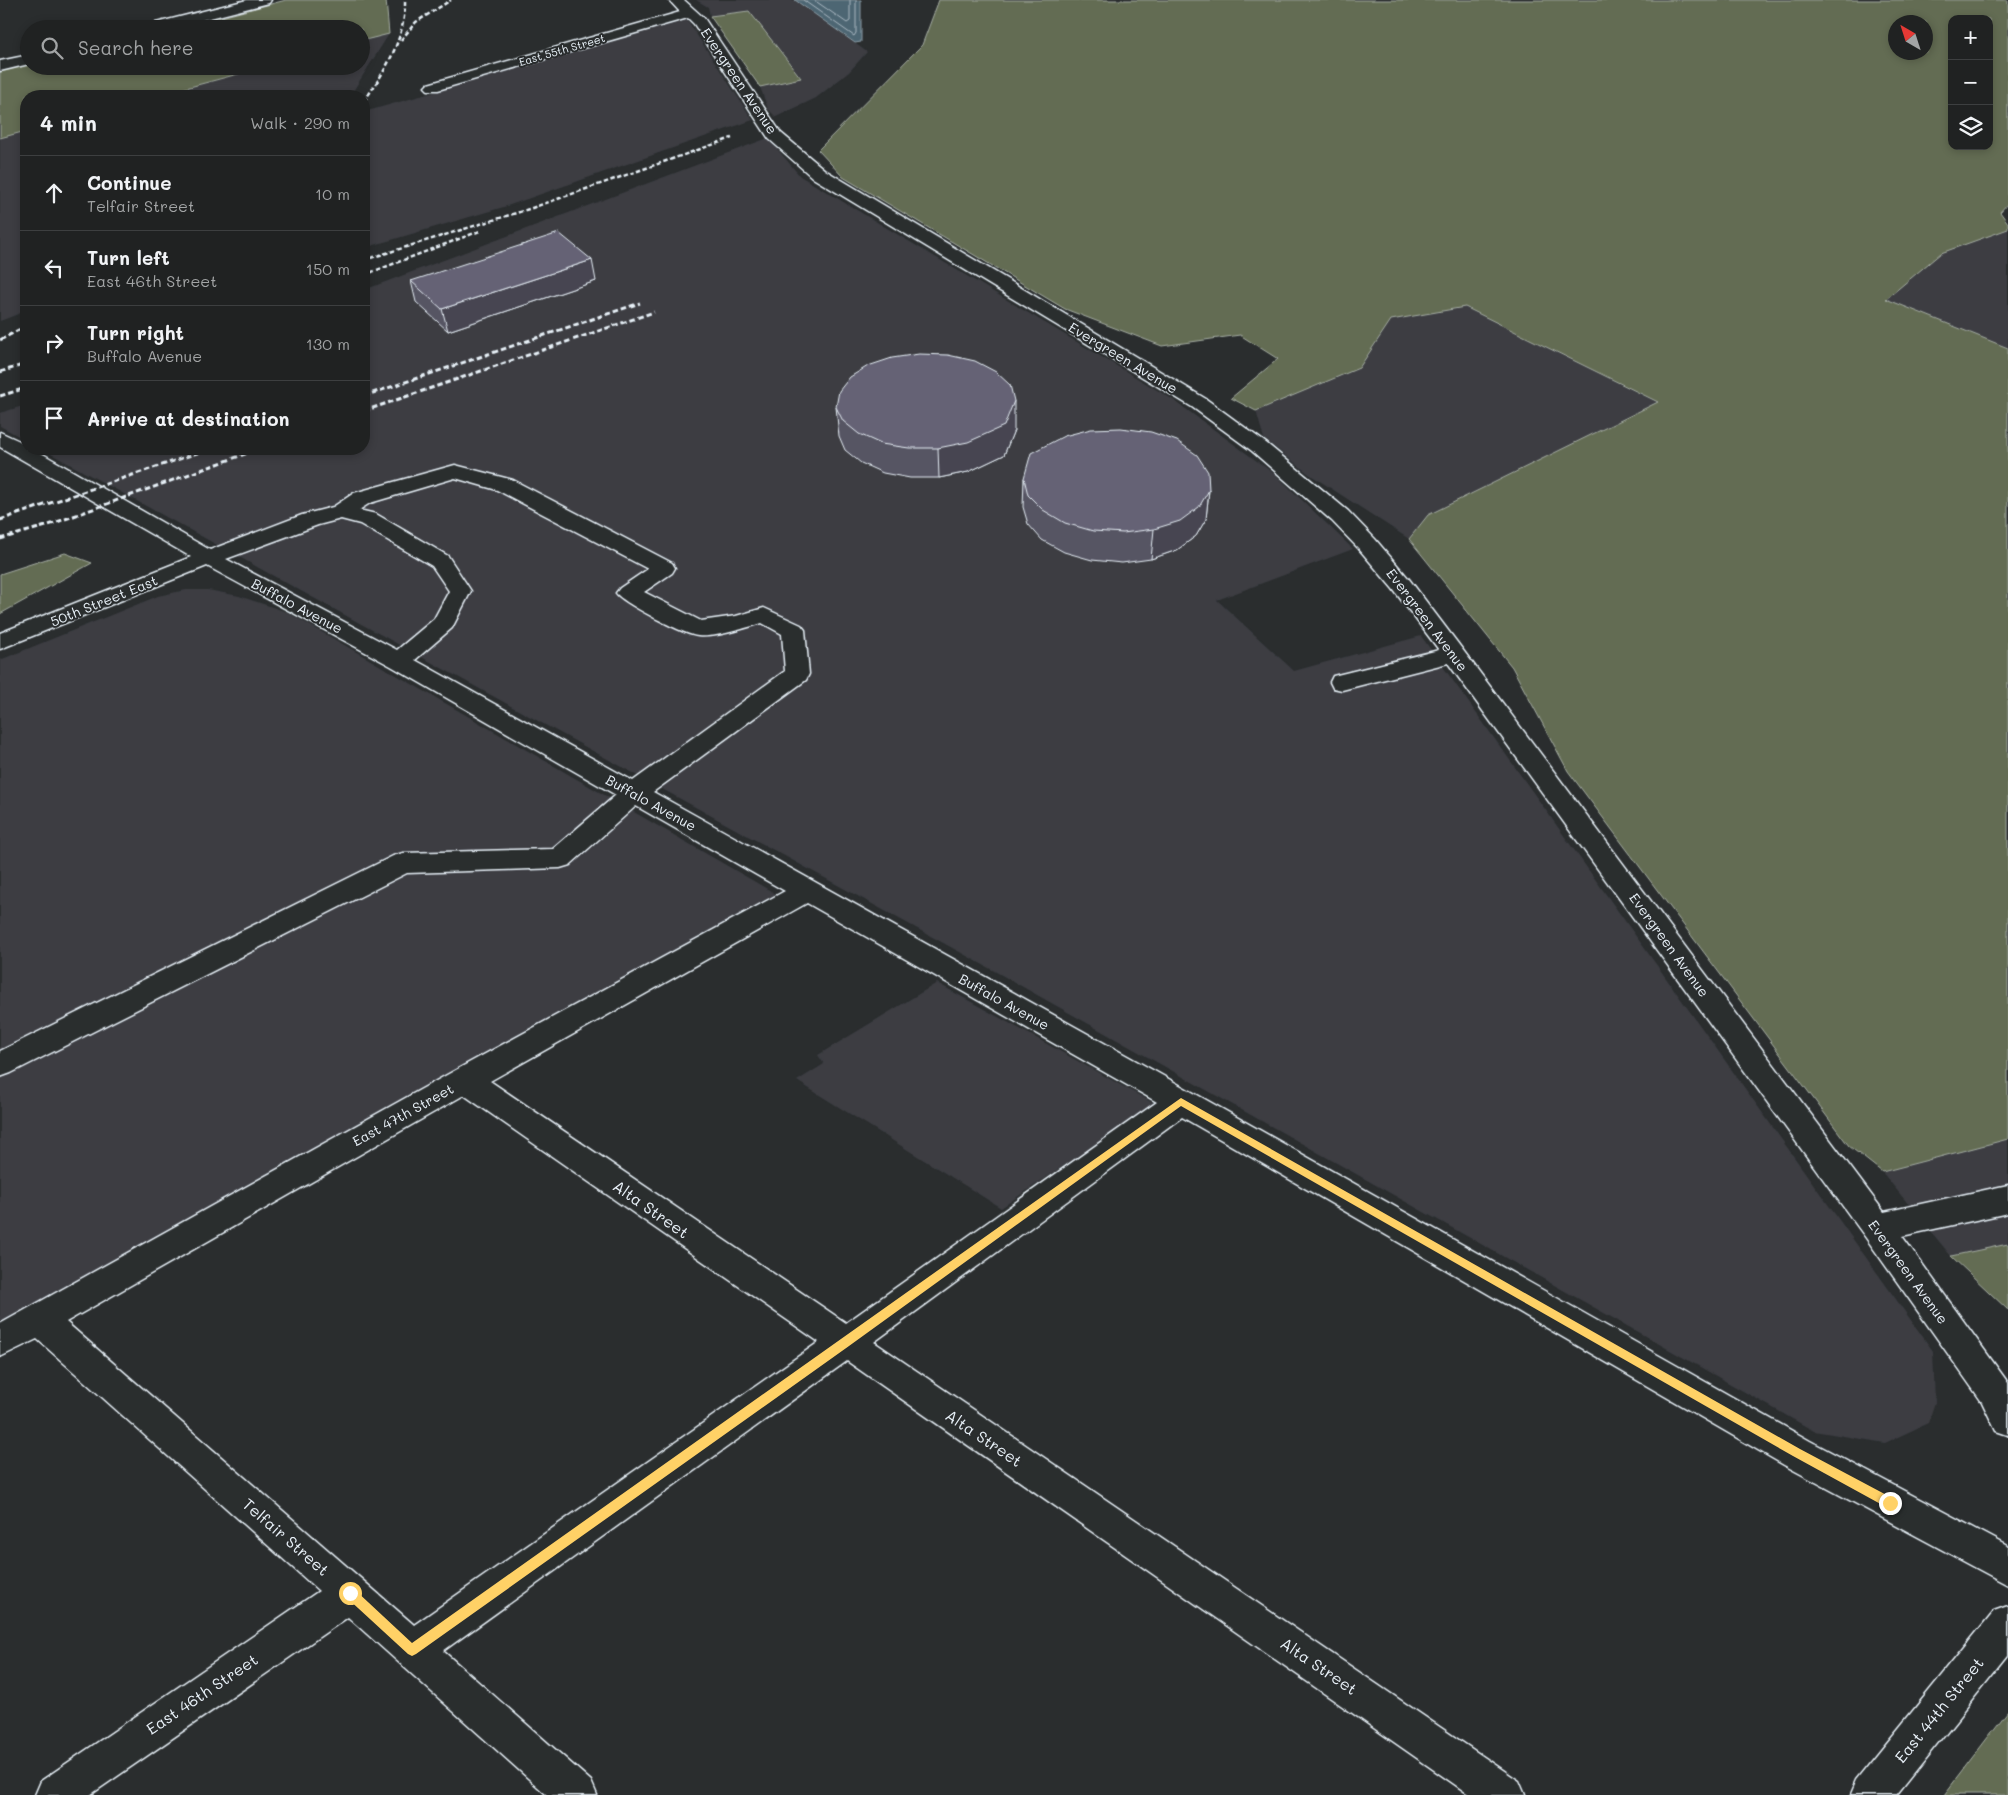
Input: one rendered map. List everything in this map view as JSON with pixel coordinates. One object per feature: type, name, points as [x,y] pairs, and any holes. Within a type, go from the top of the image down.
[{"type":"street","points":[[185,20],[264,0]]},
{"type":"street","name":"East 55th Street","points":[[432,87],[684,6]]},
{"type":"street","name":"Evergreen Avenue","points":[[684,6],[734,73],[775,136],[818,174],[1198,403],[1260,447],[1340,516],[1367,544],[1401,584],[1454,654],[1877,1228],[1994,1391],[2008,1419]]},
{"type":"street","points":[[0,66],[20,61]]},
{"type":"street","name":"Buffalo Avenue","points":[[0,438],[20,449]]},
{"type":"street","name":"Buffalo Avenue","points":[[30,455],[208,558],[399,660],[1181,1101],[1797,1453],[2008,1566]]},
{"type":"street","points":[[0,1065],[403,863],[560,858],[634,793],[797,674],[793,630],[764,615],[738,623],[698,629],[656,609],[628,593],[664,568],[506,485],[455,471],[362,498],[342,512]]},
{"type":"street","points":[[342,512],[368,519],[440,561],[460,591],[444,623],[399,660]]},
{"type":"street","name":"50th Street East","points":[[0,642],[208,558],[310,520],[342,512]]},
{"type":"street","points":[[1342,682],[1454,654]]},
{"type":"street","name":"East 47th Street","points":[[0,1342],[464,1080],[807,891]]},
{"type":"street","name":"Alta Street","points":[[464,1080],[1505,1795]]},
{"type":"street","points":[[412,1650],[845,1343],[1181,1101]]},
{"type":"street","points":[[1877,1228],[2008,1199]]},
{"type":"street","name":"Telfair Street","points":[[40,1320],[577,1795]]},
{"type":"street","name":"East 46th Street","points":[[55,1795],[350,1593]]},
{"type":"street","name":"East 44th Street","points":[[1870,1795],[2008,1625]]},
{"type":"shaded area","points":[[696,0],[795,0],[867,52],[849,72],[816,98],[776,117],[768,109],[760,87],[801,77],[749,11],[710,16],[708,7]]},
{"type":"shaded area","points":[[687,20],[753,120],[507,206],[370,246],[370,110]]},
{"type":"shaded area","points":[[389,34],[370,64],[370,39]]},
{"type":"shaded area","points":[[234,75],[363,75],[354,90],[178,90]]},
{"type":"shaded area","points":[[20,133],[20,313],[0,321],[0,138]]},
{"type":"shaded area","points":[[768,138],[800,176],[1172,399],[1276,475],[1353,549],[1217,600],[1294,671],[1421,636],[1933,1351],[1935,1402],[1928,1423],[1885,1443],[1814,1431],[998,973],[53,455],[370,455],[370,288]]},
{"type":"shaded area","points":[[2008,229],[2008,348],[1885,299],[1941,253]]},
{"type":"shaded area","points":[[1465,307],[1659,403],[1429,515],[1409,539],[1309,474],[1264,439],[1256,411],[1359,368],[1391,320]]},
{"type":"shaded area","points":[[20,407],[20,437],[0,426],[0,413]]},
{"type":"shaded area","points":[[186,590],[208,590],[239,596],[287,612],[776,894],[0,1328],[0,660],[158,596]]},
{"type":"shaded area","points":[[937,983],[1155,1104],[1001,1208],[797,1081],[824,1064],[818,1055]]},
{"type":"shaded area","points":[[2008,1139],[2008,1244],[1951,1256],[1882,1172]]},
{"type":"green space","points":[[286,0],[386,0],[389,34],[370,39],[370,20],[210,20]]},
{"type":"green space","points":[[939,0],[2008,0],[2008,203],[2000,212],[2008,223],[2008,229],[1941,253],[1886,299],[2008,348],[2008,1139],[1882,1172],[1849,1146],[1568,771],[1512,667],[1409,539],[1428,515],[1658,402],[1465,307],[1391,320],[1359,368],[1256,411],[1231,398],[1278,359],[1240,335],[1162,346],[1065,309],[843,177],[818,150],[922,45]]},
{"type":"green space","points":[[749,11],[801,78],[760,87],[710,16]]},
{"type":"green space","points":[[20,65],[20,75],[234,75],[178,90],[20,90],[20,133],[0,138],[0,71]]},
{"type":"green space","points":[[65,553],[92,563],[0,614],[0,574]]},
{"type":"green space","points":[[2008,1244],[2008,1310],[1951,1256]]},
{"type":"green space","points":[[2008,1711],[2008,1795],[1944,1795]]},
{"type":"water","points":[[795,0],[861,0],[861,42],[855,43]]},
{"type":"building","points":[[559,233],[592,260],[442,309],[411,281]]},
{"type":"building","points":[[919,354],[948,355],[975,361],[996,372],[1010,385],[1014,401],[1004,426],[968,442],[938,448],[909,448],[881,444],[859,434],[843,421],[836,407],[839,391],[850,377],[868,366],[892,358]]},
{"type":"building","points":[[1121,428],[1151,432],[1177,441],[1197,455],[1208,472],[1209,490],[1199,507],[1180,521],[1154,529],[1123,533],[1093,531],[1065,523],[1043,510],[1028,495],[1024,478],[1031,453],[1064,436],[1091,429]]},
{"type":"railway","points":[[370,92],[393,54],[398,41],[402,27],[405,0]]},
{"type":"railway","points":[[401,40],[416,22],[451,0]]},
{"type":"railway","points":[[370,258],[529,209],[732,138]]},
{"type":"railway","points":[[370,273],[480,231]]},
{"type":"railway","points":[[370,394],[640,303]]},
{"type":"railway","points":[[370,409],[654,312]]},
{"type":"railway","points":[[0,340],[20,329]]},
{"type":"railway","points":[[0,372],[20,366]]},
{"type":"railway","points":[[0,396],[20,390]]},
{"type":"railway","points":[[0,520],[191,455]]},
{"type":"railway","points":[[0,539],[46,526],[242,455]]},
{"type":"route","points":[[350,1593],[412,1650],[845,1343],[1181,1101],[1797,1453],[1890,1503]]}]
